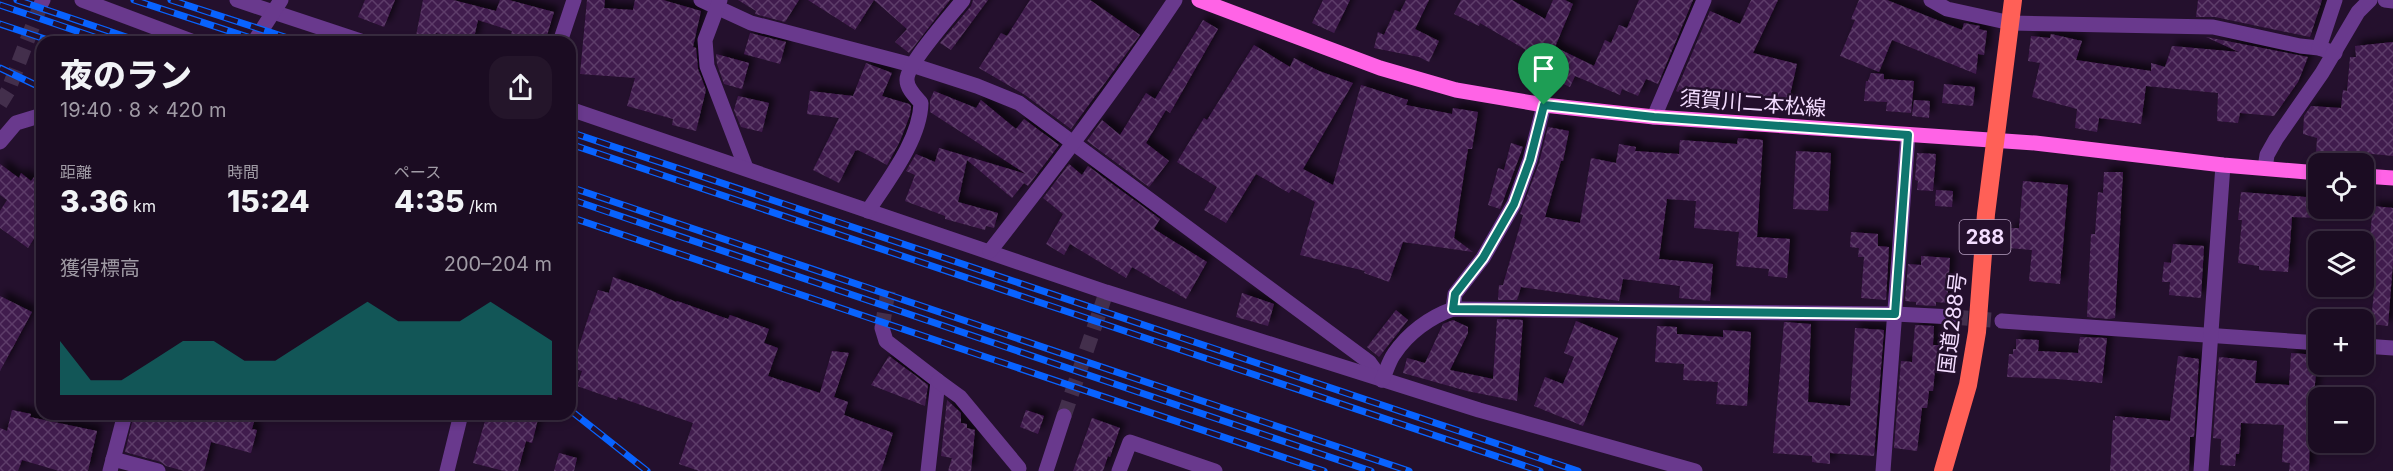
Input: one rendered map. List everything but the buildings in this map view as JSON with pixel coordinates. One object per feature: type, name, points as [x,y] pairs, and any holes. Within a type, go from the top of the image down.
[{"type":"highway","name":"国道288号","points":[[1943,471],[1968,385],[1977,332],[1986,213],[1997,142],[2013,0]]},
{"type":"main road","name":"須賀川二本松線","points":[[1199,0],[1380,68],[1456,90],[1544,105],[1654,117],[2035,143],[2223,165],[2308,172]]},
{"type":"main road","points":[[2374,177],[2393,178]]},
{"type":"street","points":[[82,0],[178,36]]},
{"type":"street","points":[[237,0],[277,7],[349,36]]},
{"type":"street","points":[[562,36],[574,0]]},
{"type":"street","points":[[701,0],[718,4],[751,23],[912,65],[976,86],[1019,104],[1369,362],[1382,380]]},
{"type":"street","points":[[868,211],[902,157],[921,116],[921,103],[911,91],[907,80],[912,65],[963,0]]},
{"type":"street","points":[[990,251],[1074,143],[1175,0]]},
{"type":"street","points":[[1654,117],[1704,0]]},
{"type":"street","points":[[1931,0],[1947,9],[2011,23],[2213,27],[2334,53]]},
{"type":"street","points":[[2319,48],[2336,0]]},
{"type":"street","points":[[2385,0],[2393,1]]},
{"type":"street","points":[[2265,168],[2267,155],[2276,139],[2334,53],[2364,2]]},
{"type":"street","points":[[718,4],[705,40],[707,66],[746,168]]},
{"type":"street","points":[[258,36],[277,7]]},
{"type":"street","points":[[1453,309],[1455,294],[1483,258],[1514,204],[1530,160],[1544,105]]},
{"type":"street","points":[[576,111],[990,251],[1106,294],[1163,308],[1479,410],[1695,471]]},
{"type":"street","points":[[0,142],[16,123],[36,117]]},
{"type":"street","points":[[1883,471],[1908,135]]},
{"type":"street","points":[[2201,471],[2223,165]]},
{"type":"street","points":[[1382,380],[1394,354],[1419,327],[1436,315],[1453,309],[1895,314],[1953,317]]},
{"type":"street","points":[[2002,321],[2211,338],[2308,342]]},
{"type":"street","points":[[882,328],[886,341],[960,397],[1019,468]]},
{"type":"street","points":[[2374,347],[2393,348]]},
{"type":"street","points":[[928,471],[938,381]]},
{"type":"street","points":[[1046,471],[1064,416]]},
{"type":"street","points":[[123,420],[111,465],[158,471]]},
{"type":"street","points":[[447,471],[460,420]]},
{"type":"street","points":[[1119,471],[1130,442],[1215,471]]},
{"type":"tunnel","points":[[0,104],[8,91],[41,4]]},
{"type":"tunnel","points":[[882,328],[888,291]]},
{"type":"tunnel","points":[[1064,416],[1105,296]]},
{"type":"tunnel","points":[[1953,317],[2002,321]]},
{"type":"railway","points":[[17,0],[123,36]]},
{"type":"railway","points":[[134,0],[245,36]]},
{"type":"railway","points":[[171,0],[282,36]]},
{"type":"railway","points":[[0,5],[91,36]]},
{"type":"railway","points":[[0,24],[36,36]]},
{"type":"railway","points":[[0,68],[36,85]]},
{"type":"railway","points":[[576,134],[1578,471]]},
{"type":"railway","points":[[576,146],[1540,471]]},
{"type":"railway","points":[[576,189],[1409,471]]},
{"type":"railway","points":[[576,201],[1371,471]]},
{"type":"railway","points":[[576,219],[1324,471]]},
{"type":"railway","points":[[576,415],[647,471]]},
{"type":"route","points":[[1544,105],[1654,117],[1908,135],[1895,314],[1453,309],[1455,294],[1483,258],[1514,204],[1530,160],[1544,105]]}]
